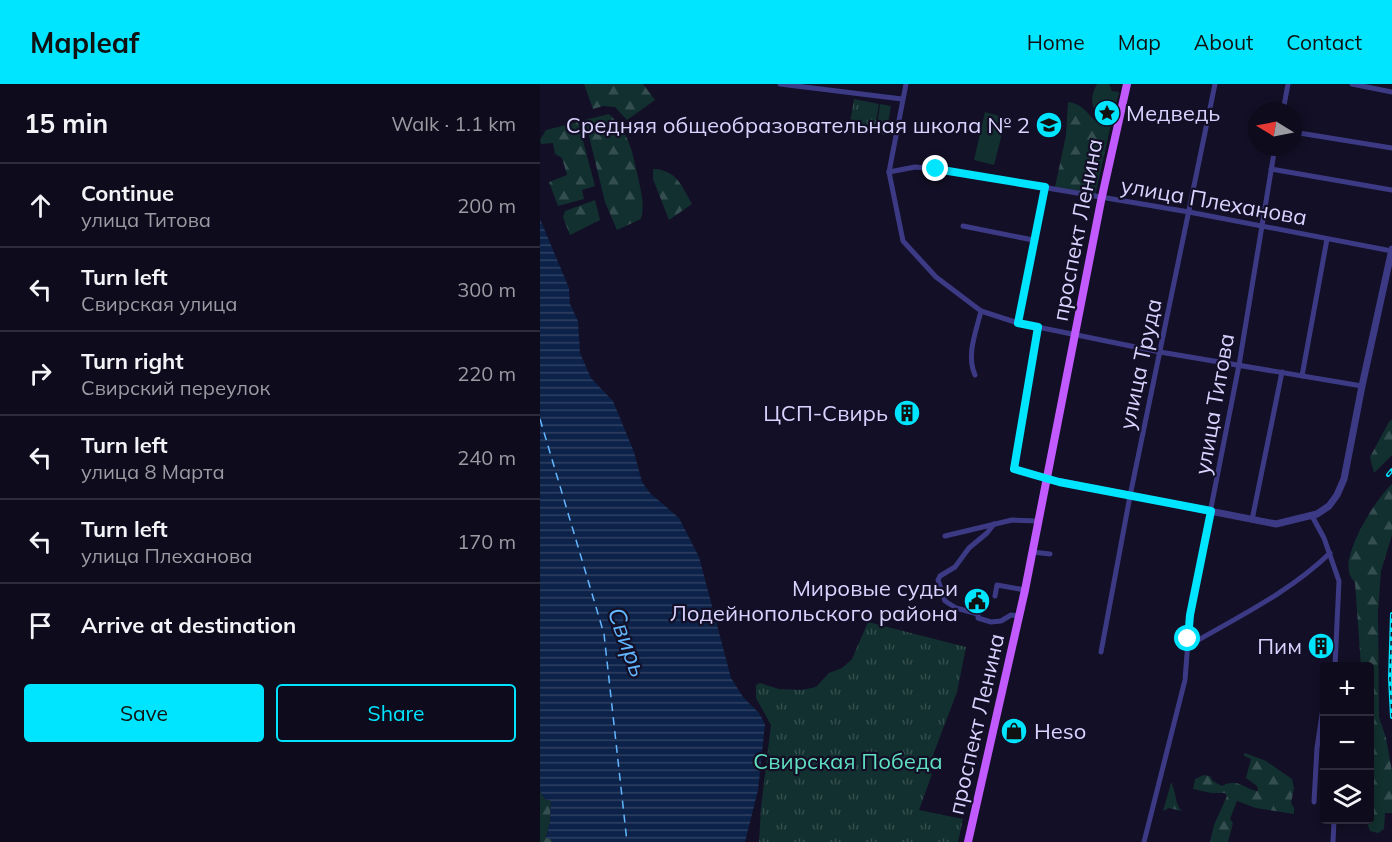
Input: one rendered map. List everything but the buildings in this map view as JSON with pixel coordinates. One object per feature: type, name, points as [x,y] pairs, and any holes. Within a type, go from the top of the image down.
[{"type":"main road","name":"проспект Ленина","points":[[968,842],[1025,590],[1102,197],[1127,84]]},
{"type":"street","points":[[780,84],[902,99]]},
{"type":"street","points":[[906,84],[889,172],[903,241],[936,277],[981,311],[1018,323],[1160,352],[1362,386]]},
{"type":"street","name":"улица Труда","points":[[1101,652],[1130,496],[1215,84]]},
{"type":"street","points":[[1285,102],[1288,84]]},
{"type":"street","points":[[1352,84],[1392,92]]},
{"type":"street","points":[[1302,133],[1392,148]]},
{"type":"street","name":"улица Титова","points":[[1144,842],[1185,680],[1190,615],[1239,365],[1273,156]]},
{"type":"street","name":"улица Плеханова","points":[[889,172],[915,167],[1045,187],[1392,250]]},
{"type":"street","points":[[1271,169],[1392,190]]},
{"type":"street","points":[[1018,323],[1045,187]]},
{"type":"street","points":[[963,226],[1034,240]]},
{"type":"street","points":[[1302,376],[1327,239]]},
{"type":"street","points":[[1038,327],[1014,469],[1046,479],[1276,524],[1312,516],[1329,506],[1344,479],[1392,250]]},
{"type":"street","points":[[975,375],[970,364],[972,345],[981,311]]},
{"type":"street","points":[[1249,519],[1282,372]]},
{"type":"street","points":[[1312,516],[1320,526],[1339,581],[1335,662]]},
{"type":"street","points":[[945,536],[1012,520],[1037,521]]},
{"type":"street","points":[[994,524],[969,548],[955,567],[940,576],[938,580],[940,589],[945,601],[956,608],[978,614],[978,618],[992,622],[1001,621],[1011,615],[1019,616]]},
{"type":"street","points":[[1032,552],[1050,554]]},
{"type":"street","points":[[1188,646],[1280,591],[1316,567],[1330,553]]},
{"type":"street","points":[[995,596],[997,585],[1025,590]]},
{"type":"street","points":[[1314,802],[1317,748],[1322,716]]},
{"type":"street","points":[[1333,842],[1334,824]]},
{"type":"green space","points":[[584,84],[643,84],[655,100],[627,120],[615,107],[603,106],[593,109]]},
{"type":"green space","points":[[1097,84],[1109,84],[1112,91],[1119,92],[1113,118],[1100,117],[1094,109],[1092,97]]},
{"type":"green space","points":[[854,99],[879,104],[874,133],[849,129]]},
{"type":"green space","points":[[1068,102],[1079,106],[1094,120],[1111,124],[1095,196],[1055,187],[1066,135]]},
{"type":"green space","points":[[880,104],[891,106],[886,135],[876,133]]},
{"type":"green space","points":[[985,112],[1006,118],[994,165],[974,160]]},
{"type":"green space","points":[[609,114],[622,129],[629,143],[643,203],[641,219],[617,230],[605,202],[585,120]]},
{"type":"green space","points":[[578,122],[595,186],[582,190],[584,199],[558,206],[549,182],[567,175],[562,158],[555,154],[553,143],[541,144],[540,140],[546,130]]},
{"type":"green space","points":[[653,169],[668,172],[673,176],[692,204],[669,220],[653,179]]},
{"type":"green space","points":[[595,200],[600,220],[570,235],[563,217],[565,211]]},
{"type":"green space","points":[[1392,419],[1392,455],[1374,473],[1370,457]]},
{"type":"green space","points":[[1392,484],[1392,535],[1381,571],[1378,612],[1379,717],[1386,738],[1392,771],[1392,813],[1385,813],[1384,829],[1378,833],[1370,831],[1367,824],[1374,824],[1374,662],[1361,662],[1355,583],[1349,573],[1349,562],[1363,524]]},
{"type":"green space","name":"Свирская Победа","points":[[868,622],[966,647],[957,692],[927,771],[932,774],[919,810],[963,819],[958,842],[759,842],[771,725],[756,698],[756,685],[760,683],[779,689],[802,690],[816,687],[829,673],[842,668],[852,659]]},
{"type":"green space","points":[[1245,753],[1266,761],[1292,779],[1294,788],[1291,803],[1294,814],[1256,808],[1237,801],[1230,819],[1233,823],[1228,842],[1210,842],[1214,825],[1227,796],[1225,793],[1193,789],[1195,779],[1204,775],[1210,776],[1213,781],[1222,786],[1236,783],[1258,791],[1257,786],[1246,778],[1251,759],[1244,756]]},
{"type":"green space","points":[[1171,783],[1182,811],[1169,808],[1163,811]]},
{"type":"green space","points":[[540,791],[545,799],[551,801],[550,822],[546,837],[553,840],[552,842],[540,842]]},
{"type":"water","name":"Свирь","points":[[540,219],[569,288],[570,304],[578,321],[580,353],[591,378],[613,401],[634,452],[642,482],[650,493],[679,518],[699,557],[731,678],[765,724],[758,790],[745,842],[552,842],[553,840],[546,838],[550,822],[551,801],[545,799],[540,791]]},
{"type":"ferry route","points":[[540,419],[604,634],[627,842]]},
{"type":"railway","points":[[1388,475],[1392,470]]},
{"type":"railway","points":[[1392,614],[1390,678],[1392,717]]},
{"type":"place","name":"Медведь","points":[[1107,113]]},
{"type":"place","name":"Средняя общеобразовательная школа № 2","points":[[1049,125]]},
{"type":"place","name":"ЦСП-Свирь","points":[[907,413]]},
{"type":"place","name":"Мировые судьи Лодейнопольского района","points":[[977,601]]},
{"type":"place","name":"Пим","points":[[1321,646]]},
{"type":"place","name":"Heso","points":[[1014,731]]},
{"type":"route","points":[[936,169],[1045,187],[1018,323],[1038,327],[1014,469],[1059,482],[1211,511],[1190,615],[1188,639]]}]
